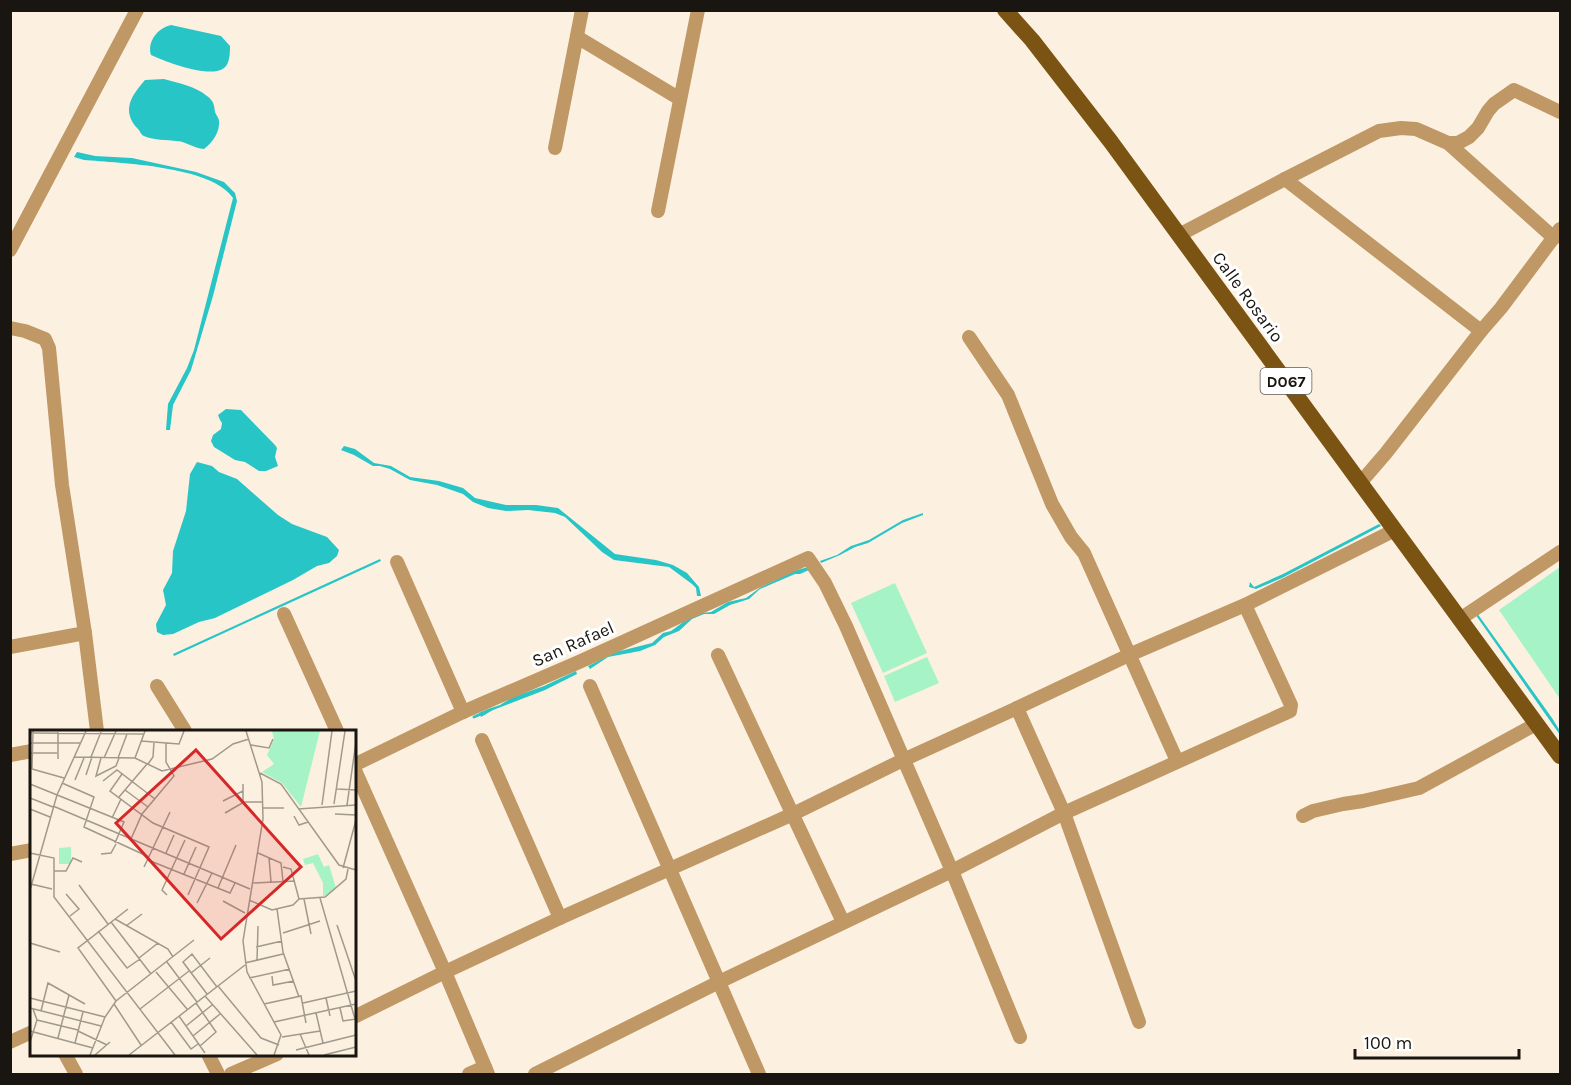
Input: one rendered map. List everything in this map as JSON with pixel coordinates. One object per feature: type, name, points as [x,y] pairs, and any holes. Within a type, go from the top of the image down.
[{"type":"main road","name":"Calle Rosario","points":[[1005,10],[1063,79],[1560,756]]},
{"type":"street","points":[[10,250],[137,10]]},
{"type":"street","points":[[555,148],[582,10]]},
{"type":"street","points":[[658,211],[698,10]]},
{"type":"street","points":[[577,37],[680,99]]},
{"type":"street","points":[[1448,143],[1458,143],[1469,137],[1494,104],[1514,90],[1560,112]]},
{"type":"street","points":[[1179,235],[1379,131],[1389,129],[1416,129],[1448,143],[1557,234],[1501,308],[1361,482]]},
{"type":"street","points":[[1285,179],[1481,331]]},
{"type":"street","points":[[10,328],[45,339],[49,348],[62,485],[85,633],[97,730]]},
{"type":"street","points":[[969,337],[1008,395],[1052,504],[1071,537],[1084,553],[1177,762]]},
{"type":"street","points":[[356,1016],[560,918],[793,814],[1129,655],[1245,605],[1395,530]]},
{"type":"street","points":[[1460,619],[1560,552]]},
{"type":"street","name":"San Rafael","points":[[356,765],[463,712],[808,558],[825,583],[846,626],[903,760]]},
{"type":"street","points":[[397,562],[463,712]]},
{"type":"street","points":[[535,1074],[719,982],[952,871],[1064,813],[1290,711],[1292,705],[1245,605]]},
{"type":"street","points":[[284,614],[337,730]]},
{"type":"street","points":[[10,647],[85,633]]},
{"type":"street","points":[[718,655],[843,922]]},
{"type":"street","points":[[157,686],[184,730]]},
{"type":"street","points":[[590,686],[759,1074]]},
{"type":"street","points":[[1017,708],[1064,813],[1138,1022]]},
{"type":"street","points":[[1303,816],[1313,811],[1419,788],[1536,724]]},
{"type":"street","points":[[482,740],[560,918]]},
{"type":"street","points":[[10,755],[30,751]]},
{"type":"street","points":[[903,760],[952,871],[1020,1037]]},
{"type":"street","points":[[356,771],[486,1071],[469,1074]]},
{"type":"street","points":[[10,854],[30,850]]},
{"type":"street","points":[[10,1042],[30,1033]]},
{"type":"street","points":[[66,1055],[76,1074]]},
{"type":"street","points":[[209,1055],[218,1074]]},
{"type":"street","points":[[231,1074],[273,1055]]},
{"type":"green space","points":[[1560,567],[1560,699],[1499,610]]},
{"type":"green space","points":[[895,583],[927,653],[883,673],[851,603]]},
{"type":"green space","points":[[927,657],[939,683],[895,702],[884,676]]},
{"type":"water","points":[[171,25],[221,36],[230,46],[226,66],[217,71],[199,71],[151,55],[152,40],[162,29]]},
{"type":"water","points":[[164,79],[197,90],[212,101],[219,120],[218,129],[213,140],[204,149],[181,142],[147,137],[142,135],[133,122],[129,110],[136,92],[145,80]]},
{"type":"water","points":[[77,152],[95,156],[132,158],[196,172],[224,182],[235,193],[237,201],[213,296],[191,370],[173,405],[170,430],[166,430],[168,404],[194,350],[233,198],[222,187],[186,173],[141,165],[84,160],[74,157]]},
{"type":"water","points":[[226,409],[241,410],[275,445],[278,466],[259,471],[214,447],[211,441],[213,435],[221,429],[222,423],[218,415]]},
{"type":"water","points":[[344,446],[355,449],[374,463],[391,466],[410,477],[439,481],[463,488],[475,498],[506,505],[558,508],[615,554],[656,560],[673,565],[687,573],[699,587],[701,596],[697,596],[696,588],[692,584],[669,567],[614,560],[602,552],[565,517],[555,513],[488,508],[473,502],[463,494],[437,485],[410,480],[390,469],[373,466],[341,450]]},
{"type":"water","points":[[197,462],[212,466],[219,472],[237,479],[278,515],[292,524],[327,537],[339,550],[337,556],[329,563],[317,566],[215,618],[199,622],[173,634],[163,635],[157,632],[156,624],[166,605],[163,590],[172,573],[173,551],[186,511],[190,474]]},
{"type":"water","points":[[923,513],[868,543],[821,563],[820,561],[869,540],[903,520]]},
{"type":"water","points":[[1379,524],[1381,526],[1282,578],[1256,589],[1249,587],[1250,582],[1254,587],[1283,574]]},
{"type":"water","points":[[380,559],[381,561],[174,656],[173,654]]},
{"type":"water","points":[[808,567],[809,570],[760,589],[749,599],[730,605],[714,614],[704,614],[692,619],[679,631],[664,637],[655,645],[640,651],[608,657],[590,669],[588,666],[616,652],[652,643],[685,619],[711,612],[728,602],[746,598],[761,587],[794,571]]},
{"type":"water","points":[[1477,613],[1552,718],[1560,735],[1475,614]]},
{"type":"water","points":[[576,671],[577,674],[545,690],[481,717],[479,713],[513,697]]},
{"type":"waterway","points":[[474,717],[483,713]]}]
